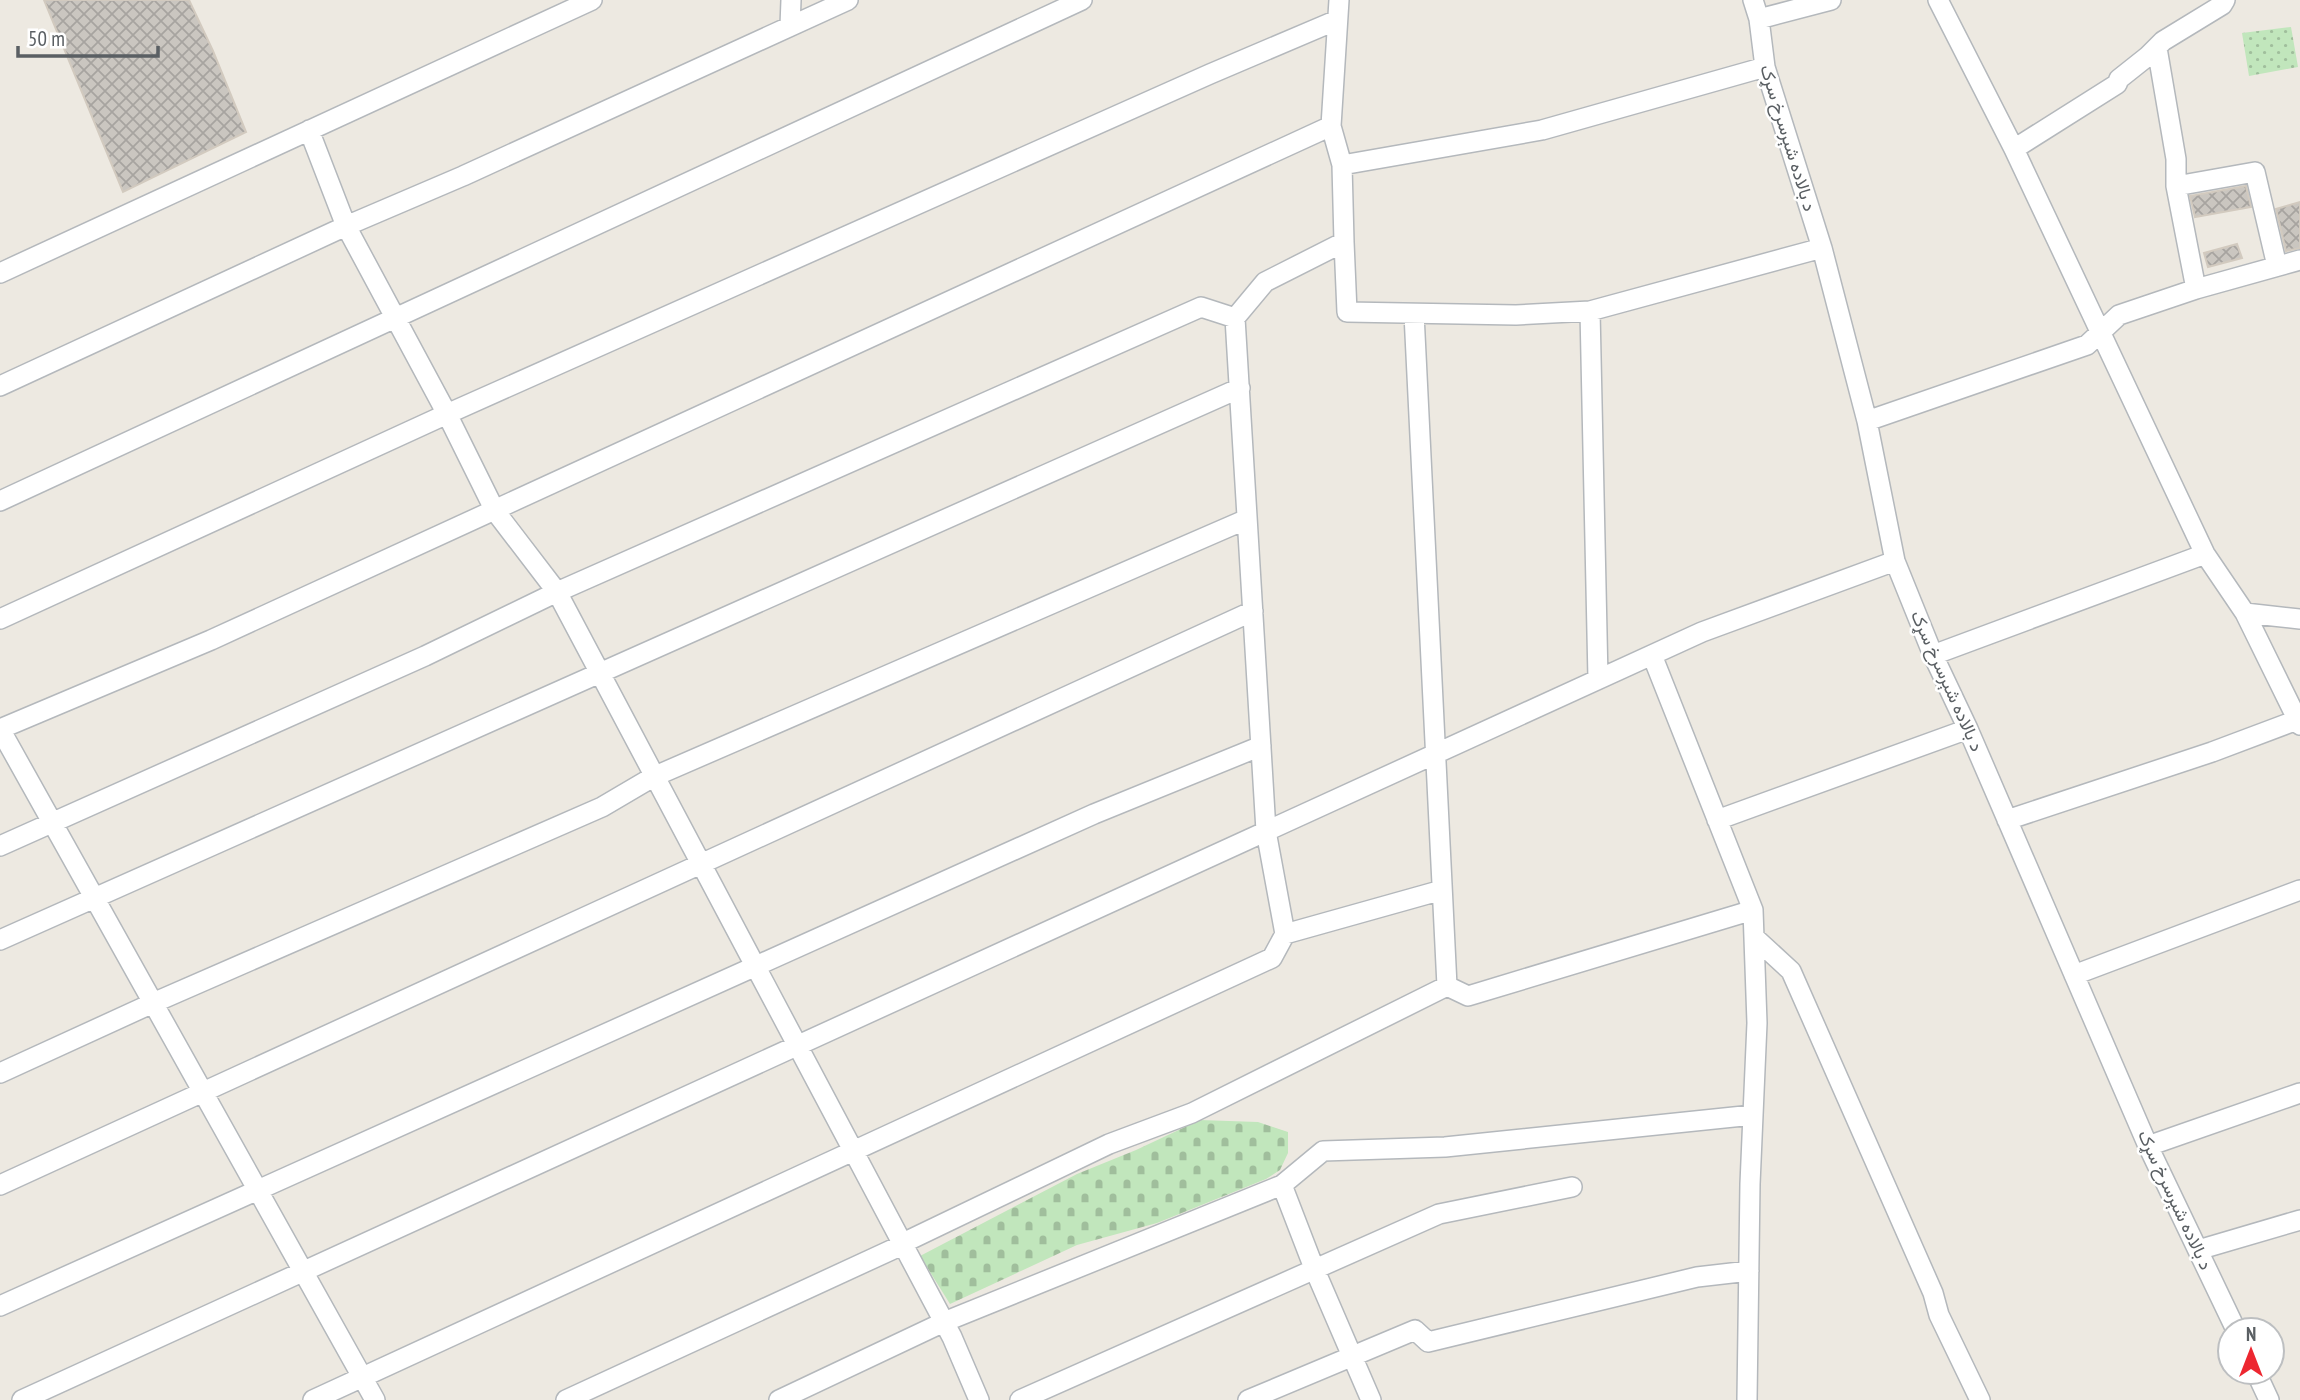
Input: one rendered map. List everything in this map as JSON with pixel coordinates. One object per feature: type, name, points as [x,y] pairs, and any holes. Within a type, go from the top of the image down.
[{"type":"street","points":[[0,273],[592,0]]},
{"type":"street","points":[[790,26],[791,0]]},
{"type":"street","points":[[0,386],[346,226],[463,176],[848,0]]},
{"type":"street","points":[[0,501],[1082,0]]},
{"type":"street","points":[[1339,0],[1331,126],[1342,164],[1347,312],[1516,315],[1590,310],[1822,248]]},
{"type":"street","name":"د بالاده شېرسرخ سړک","points":[[1753,0],[1759,19],[1765,66],[1822,248],[1867,421],[1895,561],[1933,655],[1968,729],[2148,1146],[2229,1316]]},
{"type":"street","points":[[1759,19],[1831,0]]},
{"type":"street","points":[[1938,0],[2014,149],[2205,554],[2245,614],[2299,722],[2007,820]]},
{"type":"street","points":[[2014,149],[2117,84],[2119,79],[2163,41],[2222,5],[2225,0]]},
{"type":"street","points":[[0,619],[447,414],[1337,20]]},
{"type":"street","points":[[2157,48],[2176,159],[2176,186],[2196,289]]},
{"type":"street","points":[[1342,164],[1542,130],[1765,66]]},
{"type":"street","points":[[375,1400],[0,729],[211,640],[1331,126]]},
{"type":"street","points":[[309,130],[346,226],[495,510],[557,592],[944,1322],[979,1400]]},
{"type":"street","points":[[2176,186],[2255,172],[2277,266]]},
{"type":"street","points":[[313,1400],[1272,958],[1285,934],[1266,831],[1235,318],[1265,282],[1344,242]]},
{"type":"street","points":[[1867,421],[2087,345],[2119,316],[2196,289],[2300,260]]},
{"type":"street","points":[[0,846],[425,656],[557,592],[1201,307],[1235,318]]},
{"type":"street","points":[[1590,310],[1598,679]]},
{"type":"street","points":[[1414,314],[1447,986]]},
{"type":"street","points":[[0,940],[1240,388]]},
{"type":"street","points":[[0,1073],[153,1003],[602,807],[653,777],[1247,519]]},
{"type":"street","points":[[1933,655],[2205,554]]},
{"type":"street","points":[[22,1400],[1702,632],[1895,561]]},
{"type":"street","points":[[0,1185],[1253,611]]},
{"type":"street","points":[[2245,614],[2300,619]]},
{"type":"street","points":[[1652,655],[1753,910],[1757,1023],[1747,1400]]},
{"type":"street","points":[[1717,820],[1968,729]]},
{"type":"street","points":[[0,1306],[1094,814],[1261,746]]},
{"type":"street","points":[[1285,934],[1442,890]]},
{"type":"street","points":[[2074,975],[2300,890]]},
{"type":"street","points":[[1447,986],[1468,996],[1753,910]]},
{"type":"street","points":[[1754,937],[1791,971],[1933,1293],[1939,1315],[1980,1400]]},
{"type":"street","points":[[566,1400],[902,1244],[1108,1144],[1192,1113],[1447,986]]},
{"type":"street","points":[[2148,1146],[2300,1093]]},
{"type":"street","points":[[779,1400],[944,1322],[1282,1185],[1323,1152],[1445,1147],[1753,1115]]},
{"type":"street","points":[[1282,1185],[1314,1268],[1371,1400]]},
{"type":"street","points":[[1020,1400],[1439,1214],[1572,1187]]},
{"type":"street","points":[[2198,1250],[2300,1220]]},
{"type":"street","points":[[1248,1400],[1415,1330],[1428,1342],[1697,1277],[1749,1271]]},
{"type":"green space","points":[[2291,27],[2298,67],[2249,76],[2242,33]]},
{"type":"green space","points":[[1200,1120],[1258,1122],[1288,1132],[1288,1153],[1280,1170],[1266,1179],[1157,1223],[1077,1245],[950,1304],[920,1256],[1077,1174]]},
{"type":"building","points":[[44,0],[189,0],[246,132],[123,192]]},
{"type":"building","points":[[2246,186],[2251,207],[2195,217],[2190,196]]},
{"type":"building","points":[[2300,202],[2300,248],[2286,251],[2276,209]]},
{"type":"building","points":[[2237,244],[2242,258],[2208,267],[2204,253]]}]
